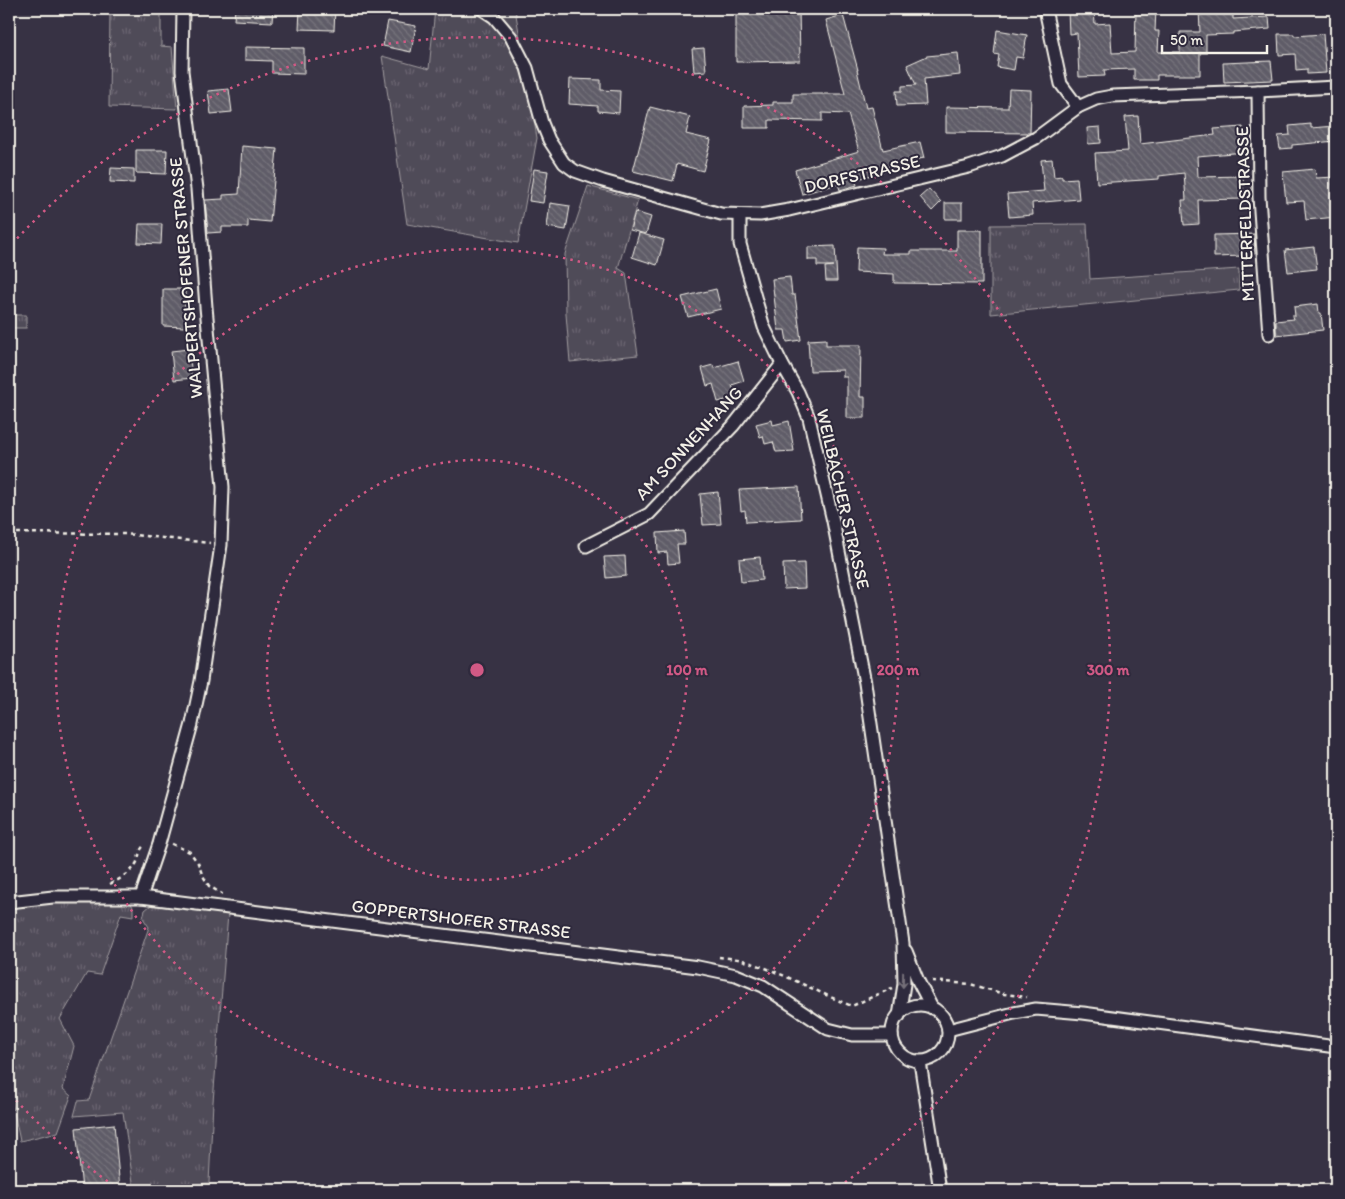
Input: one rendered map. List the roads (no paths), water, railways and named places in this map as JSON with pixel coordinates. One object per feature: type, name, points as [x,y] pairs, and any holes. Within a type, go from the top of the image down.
[{"type":"street","name":"WALPERTSHOFENER STRASSE","points":[[141,897],[159,844],[192,724],[201,681],[221,545],[223,487],[197,189],[182,70],[182,9]]},
{"type":"street","name":"DORFSTRASSE","points":[[482,9],[494,17],[512,37],[527,68],[542,124],[549,140],[564,162],[575,171],[603,181],[721,214],[760,215],[788,210],[969,167],[1002,156],[1036,138],[1078,107],[1096,99],[1123,94],[1258,92],[1336,87]]},
{"type":"street","points":[[1045,9],[1061,84],[1078,107]]},
{"type":"street","name":"MITTERFELDSTRASSE","points":[[1258,92],[1259,197],[1269,334]]},
{"type":"street","name":"WEILBACHER STRASSE","points":[[740,215],[740,244],[756,304],[764,327],[798,392],[809,418],[833,521],[865,683],[903,943]]},
{"type":"street","name":"AM SONNENHANG","points":[[586,546],[649,514],[733,426],[782,364]]},
{"type":"street","name":"GOPPERTSHOFER STRASSE","points":[[9,902],[54,897],[141,897],[698,967],[736,975],[763,986],[828,1029],[852,1035],[892,1035]]},
{"type":"street","points":[[903,943],[918,981],[932,1008]]},
{"type":"street","points":[[898,1016],[904,984],[903,943]]},
{"type":"street","points":[[917,1005],[932,1008],[940,1013],[946,1021],[948,1039],[938,1054],[930,1060],[920,1062],[905,1057],[899,1052],[892,1035],[894,1022],[898,1016],[917,1005]]},
{"type":"street","points":[[948,1030],[1014,1013],[1036,1010],[1083,1013],[1336,1047]]},
{"type":"street","points":[[920,1062],[940,1190]]}]
